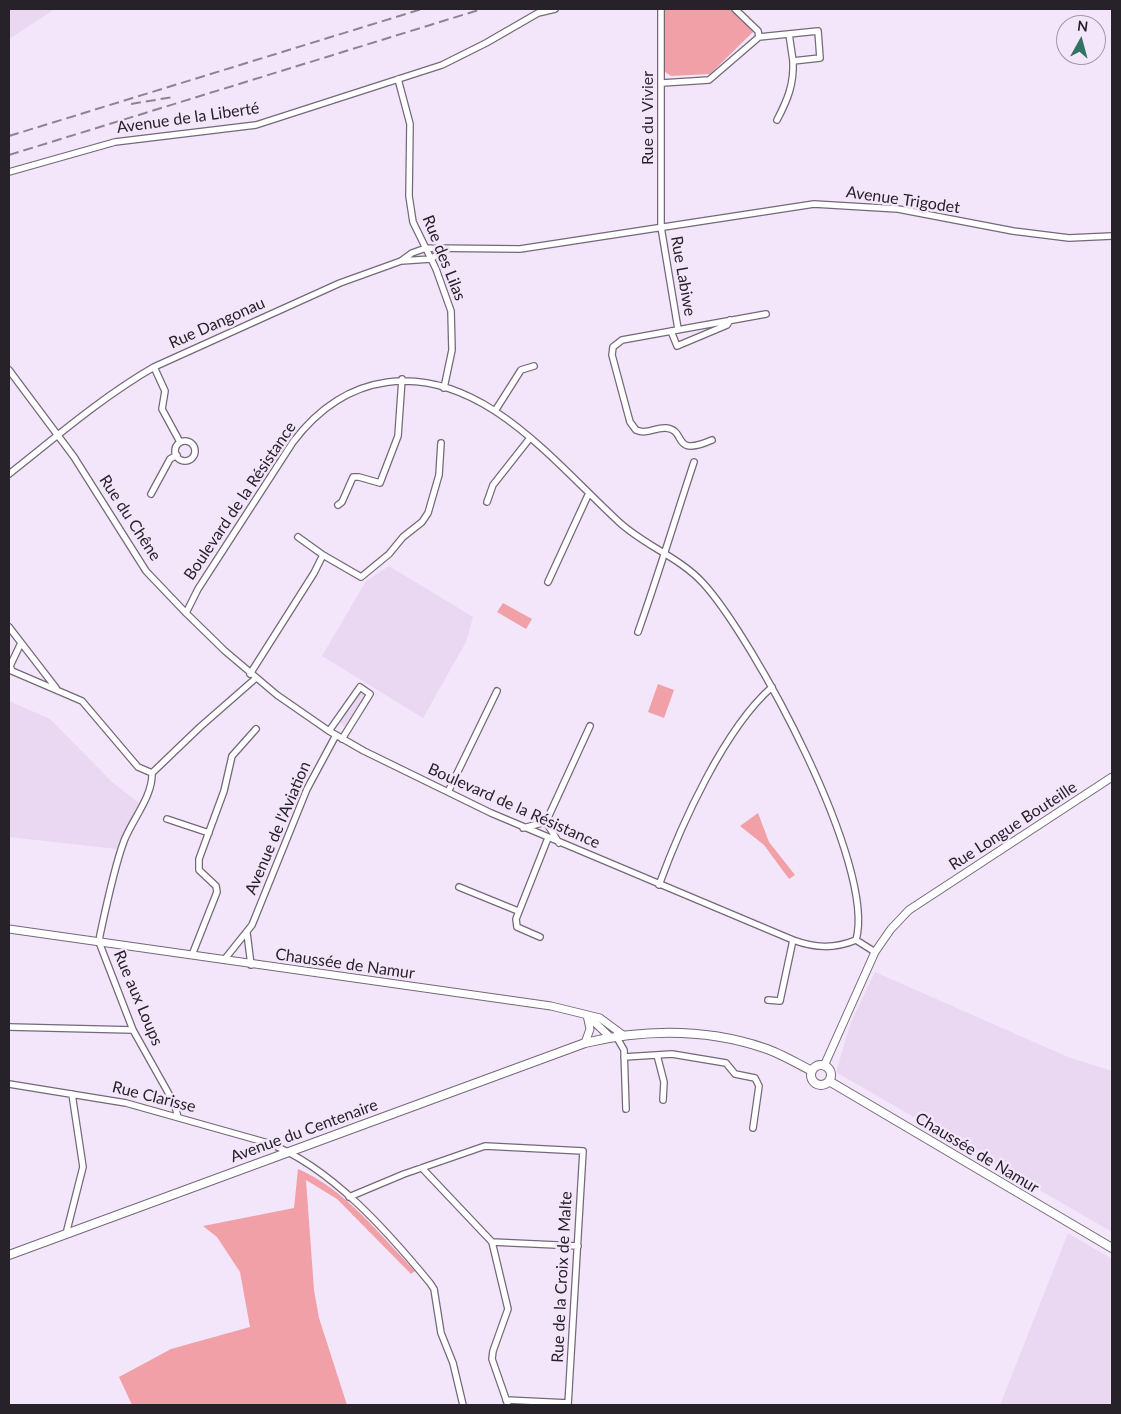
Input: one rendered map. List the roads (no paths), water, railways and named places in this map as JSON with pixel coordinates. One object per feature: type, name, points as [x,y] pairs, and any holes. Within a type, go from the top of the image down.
[{"type":"main road","name":"Avenue du Centenaire","points":[[9,1255],[585,1043],[617,1036],[680,1031],[720,1036],[765,1048],[812,1071]]},
{"type":"main road","points":[[824,1066],[830,1072],[829,1081],[821,1085],[817,1084],[813,1080],[812,1071],[815,1067],[824,1066]]},
{"type":"main road","name":"Chaussée de Namur","points":[[829,1081],[1112,1248]]},
{"type":"street","name":"Avenue de la Liberté","points":[[9,172],[115,142],[256,125],[442,65],[486,43],[538,13],[555,9]]},
{"type":"street","name":"Rue du Vivier","points":[[660,9],[662,82],[661,227]]},
{"type":"street","points":[[735,9],[758,30],[759,37]]},
{"type":"street","points":[[662,82],[709,80],[759,37],[818,31],[820,58],[793,61]]},
{"type":"street","points":[[777,120],[790,95],[794,79],[789,34]]},
{"type":"street","name":"Rue des Lilas","points":[[398,79],[410,124],[409,196],[413,222],[445,290],[452,318],[452,350],[444,388]]},
{"type":"street","name":"Avenue Trigodet","points":[[426,248],[520,249],[822,204],[898,209],[1013,231],[1069,238],[1112,236]]},
{"type":"street","name":"Rue Labiwe","points":[[661,227],[678,329]]},
{"type":"street","name":"Rue Dangonau","points":[[401,261],[412,253],[426,248]]},
{"type":"street","points":[[431,259],[445,249]]},
{"type":"street","name":"Rue Dangonau","points":[[9,474],[56,435],[131,380],[154,367],[340,283],[401,261],[431,259]]},
{"type":"street","points":[[712,440],[692,448],[684,446],[671,429],[665,428],[640,432],[630,422],[612,356],[613,347],[622,340],[766,314]]},
{"type":"street","points":[[671,331],[677,346],[727,325],[730,320]]},
{"type":"street","points":[[495,411],[522,370],[534,366]]},
{"type":"street","points":[[154,367],[165,392],[162,409],[180,442]]},
{"type":"street","name":"Rue du Chêne","points":[[9,370],[87,476],[146,570],[186,613]]},
{"type":"street","points":[[338,505],[342,502],[353,477],[380,483],[398,436],[402,380]]},
{"type":"street","name":"Boulevard de la Résistance","points":[[402,380],[444,388],[467,396],[495,411],[530,438],[629,531],[688,568],[712,593],[740,632],[772,687],[824,796],[844,848],[860,927],[856,940],[845,944],[823,947],[793,940],[523,828],[448,792],[329,731],[250,674],[186,613],[198,589],[288,450],[310,421],[328,406],[356,389],[380,382],[402,380]]},
{"type":"street","points":[[487,502],[493,486],[530,438]]},
{"type":"street","points":[[185,441],[192,444],[194,454],[187,460],[180,460],[176,455],[176,448],[180,442],[185,441]]},
{"type":"street","points":[[298,537],[323,555],[361,577],[389,554],[403,537],[422,522],[428,513],[439,476],[441,443]]},
{"type":"street","points":[[151,494],[170,459],[176,455]]},
{"type":"street","points":[[638,632],[666,554],[669,536],[694,462]]},
{"type":"street","points":[[548,582],[589,493]]},
{"type":"street","points":[[250,674],[314,573],[323,555]]},
{"type":"street","points":[[9,627],[57,689]]},
{"type":"street","points":[[21,643],[10,666],[12,671],[82,700],[138,767],[152,773]]},
{"type":"street","points":[[99,942],[124,840],[152,781],[152,773],[200,727],[256,678]]},
{"type":"street","points":[[329,731],[360,687],[370,694],[342,739]]},
{"type":"street","points":[[659,885],[678,836],[705,782],[747,715],[772,687]]},
{"type":"street","points":[[448,792],[497,690]]},
{"type":"street","points":[[546,822],[590,726]]},
{"type":"street","points":[[192,955],[216,896],[216,886],[202,875],[197,866],[224,792],[232,756],[256,729]]},
{"type":"street","name":"Avenue de l'Aviation","points":[[224,960],[247,933],[307,789],[336,735]]},
{"type":"street","name":"Rue Longue Bouteille","points":[[875,952],[891,929],[909,910],[1112,778]]},
{"type":"street","points":[[167,819],[209,833]]},
{"type":"street","points":[[523,828],[546,822]]},
{"type":"street","points":[[546,822],[559,843]]},
{"type":"street","points":[[540,937],[516,927],[518,911],[548,838]]},
{"type":"street","points":[[459,887],[518,911]]},
{"type":"street","name":"Chaussée de Namur","points":[[9,929],[548,1006],[600,1018],[617,1036]]},
{"type":"street","name":"Avenue de l'Aviation","points":[[247,933],[251,964]]},
{"type":"street","points":[[768,1000],[780,1001],[793,940]]},
{"type":"street","points":[[824,1066],[875,952],[856,940]]},
{"type":"street","name":"Rue aux Loups","points":[[99,942],[133,1030],[174,1103],[178,1117]]},
{"type":"street","points":[[587,1014],[617,1036],[624,1050],[626,1109]]},
{"type":"street","points":[[585,1043],[590,1029],[587,1014]]},
{"type":"street","points":[[9,1027],[133,1030]]},
{"type":"street","points":[[624,1057],[672,1054],[726,1063],[735,1074],[755,1078],[759,1086],[753,1128]]},
{"type":"street","points":[[657,1055],[664,1082],[663,1100]]},
{"type":"street","name":"Rue Clarisse","points":[[9,1084],[126,1103],[254,1138],[288,1151],[349,1197],[390,1236],[434,1289],[441,1332],[453,1363],[463,1405]]},
{"type":"street","points":[[66,1234],[83,1167],[72,1094]]},
{"type":"street","name":"Rue de la Croix de Malte","points":[[422,1168],[486,1146],[583,1151],[568,1404]]},
{"type":"street","points":[[349,1197],[422,1168],[492,1242],[508,1308],[492,1359],[507,1402],[568,1404]]},
{"type":"street","points":[[492,1242],[578,1246]]},
{"type":"railway","points":[[9,136],[422,9]]},
{"type":"railway","points":[[9,155],[482,9]]},
{"type":"railway","points":[[131,104],[173,97]]}]
